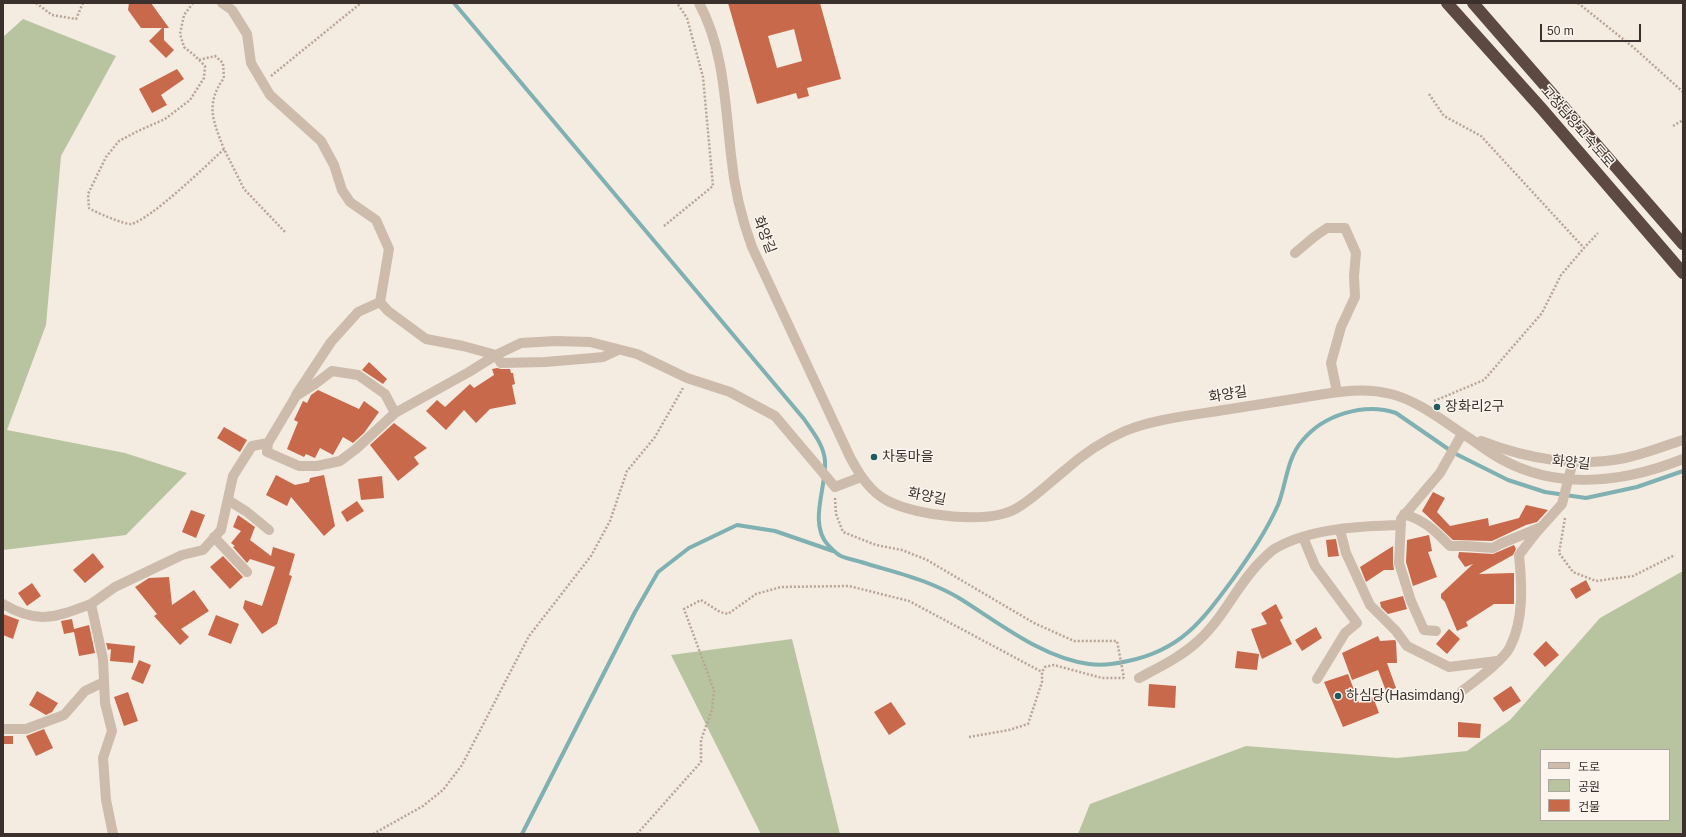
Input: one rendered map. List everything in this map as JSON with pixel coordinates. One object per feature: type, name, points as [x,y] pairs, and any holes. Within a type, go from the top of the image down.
[{"type":"highway","name":"고창담양고속도로","points":[[1447,3],[1542,109],[1683,273]]},
{"type":"highway","name":"고창담양고속도로","points":[[1473,3],[1683,244]]},
{"type":"street","points":[[222,3],[232,10],[247,34],[251,63],[270,95],[320,141],[334,165],[342,190],[350,202],[376,220],[389,249],[380,302]]},
{"type":"street","name":"화양길","points":[[699,3],[706,17],[717,50],[723,83],[736,193],[743,222],[752,247],[850,457],[861,477],[875,492],[888,501],[904,507],[934,514],[980,518],[997,516],[1016,509],[1085,454],[1126,430],[1146,424],[1337,392],[1364,390],[1395,395],[1420,407],[1502,459],[1518,466],[1569,482],[1637,475],[1683,459]]},
{"type":"street","points":[[1295,253],[1314,237],[1328,228],[1345,228],[1356,253],[1354,276],[1355,298],[1341,327],[1331,363],[1337,392]]},
{"type":"street","points":[[380,302],[388,311],[426,338],[496,355],[501,363],[545,362],[603,357],[618,350]]},
{"type":"street","points":[[380,302],[358,312],[331,342],[268,442],[267,452],[299,466],[317,466],[340,461],[356,449],[395,413],[469,372],[496,355],[521,343],[555,341],[590,342],[637,354],[687,378],[730,392],[775,416],[833,485],[861,477]]},
{"type":"street","points":[[296,396],[332,371],[358,375],[385,394],[395,413]]},
{"type":"street","points":[[1436,631],[1424,630],[1399,563],[1401,519],[1440,473],[1462,434]]},
{"type":"street","name":"화양길","points":[[1462,434],[1491,445],[1530,456],[1573,461],[1598,462],[1625,458],[1683,440]]},
{"type":"street","points":[[3,604],[14,611],[34,617],[57,617],[91,604],[115,587],[182,555],[203,550],[221,530],[233,476],[252,446],[268,442]]},
{"type":"street","points":[[1462,690],[1483,675],[1510,648],[1519,623],[1521,572],[1519,556],[1541,527],[1562,504],[1569,482],[1573,461]]},
{"type":"street","points":[[228,500],[247,512],[269,530]]},
{"type":"street","points":[[1404,514],[1417,518],[1427,524],[1450,546],[1493,548],[1541,527]]},
{"type":"street","points":[[1139,678],[1173,659],[1198,641],[1216,620],[1254,567],[1275,548],[1303,536],[1368,526],[1401,525]]},
{"type":"street","points":[[1340,530],[1346,553],[1370,606],[1396,631],[1407,646],[1449,667],[1496,661]]},
{"type":"street","points":[[1303,536],[1315,566],[1357,623],[1345,633],[1317,678]]},
{"type":"street","points":[[214,537],[247,572]]},
{"type":"street","points":[[91,604],[103,659],[105,703],[112,731],[104,758],[106,800],[113,834]]},
{"type":"street","points":[[3,729],[26,729],[64,715],[86,691],[104,682]]},
{"type":"path","points":[[36,3],[52,15],[76,18],[83,3]]},
{"type":"path","points":[[193,3],[184,15],[180,34],[184,46],[205,66],[204,78],[190,100],[165,119],[138,130],[119,141],[106,157],[88,194],[89,208],[94,213],[110,217],[126,225],[133,224],[152,212],[224,149]]},
{"type":"path","points":[[263,83],[361,3]]},
{"type":"path","points":[[664,226],[713,186],[703,77],[687,18],[678,3]]},
{"type":"path","points":[[1578,3],[1633,47],[1683,92]]},
{"type":"path","points":[[199,60],[215,56],[223,63],[224,78],[215,89],[211,105],[217,131],[224,149],[244,189],[286,233]]},
{"type":"path","points":[[1429,94],[1444,116],[1481,136],[1584,248]]},
{"type":"path","points":[[1673,126],[1683,120]]},
{"type":"path","points":[[1420,407],[1484,380],[1542,313],[1561,275],[1598,233]]},
{"type":"path","points":[[374,834],[422,806],[443,790],[462,765],[529,636],[591,556],[610,521],[627,471],[655,436],[683,390],[687,378]]},
{"type":"path","points":[[833,485],[836,514],[843,532],[876,545],[902,550],[927,560],[1034,623],[1074,641],[1117,641],[1124,678]]},
{"type":"path","points":[[1562,504],[1565,516],[1559,553],[1573,572],[1596,581],[1632,576],[1675,555]]},
{"type":"path","points":[[637,834],[701,762],[701,740],[712,710],[714,690],[684,609],[701,600],[720,612],[728,614],[756,594],[781,587],[849,586],[909,601],[1042,672]]},
{"type":"path","points":[[969,737],[1009,730],[1028,724],[1042,682],[1042,672],[1046,668],[1054,665],[1102,678],[1139,678]]},
{"type":"green space","points":[[23,19],[116,56],[61,156],[46,325],[7,430],[125,453],[187,473],[126,535],[3,550],[3,37]]},
{"type":"green space","points":[[1683,571],[1683,834],[1078,834],[1090,804],[1246,746],[1397,758],[1467,751],[1510,720],[1600,618]]},
{"type":"green space","points":[[792,639],[840,834],[761,834],[671,655]]},
{"type":"building","points":[[129,3],[151,3],[169,28],[164,28],[164,40],[174,50],[166,58],[149,41],[162,28],[141,28],[128,10]]},
{"type":"building","points":[[728,3],[820,3],[841,79],[807,88],[809,96],[798,99],[796,93],[757,104]],"holes":[[[794,29],[802,61],[777,68],[768,36]]]},
{"type":"building","points":[[177,69],[184,79],[161,95],[167,105],[152,113],[139,89]]},
{"type":"building","points":[[369,362],[387,379],[383,384],[362,370]]},
{"type":"building","points":[[492,369],[510,369],[511,373],[513,373],[515,384],[512,385],[516,404],[490,409],[476,423],[464,410],[446,430],[426,411],[437,400],[445,407],[470,384],[474,388],[494,375]]},
{"type":"building","points":[[318,390],[359,409],[364,401],[379,412],[364,433],[353,443],[343,437],[333,455],[320,448],[315,458],[306,454],[304,457],[287,449],[298,422],[294,420],[303,401],[307,403],[311,395]]},
{"type":"building","points":[[394,423],[427,448],[414,457],[419,464],[398,481],[370,445]]},
{"type":"building","points":[[224,427],[247,440],[240,452],[217,438]]},
{"type":"building","points":[[276,475],[295,485],[309,482],[310,478],[324,475],[335,526],[324,536],[291,497],[287,506],[266,495]]},
{"type":"building","points":[[382,476],[384,498],[361,500],[358,479]]},
{"type":"building","points":[[1433,492],[1445,498],[1437,512],[1450,526],[1488,518],[1489,526],[1519,518],[1526,505],[1548,510],[1537,522],[1526,525],[1492,541],[1453,540],[1422,511]]},
{"type":"building","points":[[357,501],[364,511],[347,522],[341,512]]},
{"type":"building","points":[[191,510],[205,515],[196,538],[182,532]]},
{"type":"building","points":[[238,515],[255,527],[250,540],[271,556],[273,547],[295,554],[289,575],[292,576],[277,624],[262,634],[243,608],[245,600],[262,606],[275,567],[250,559],[247,563],[233,547],[235,546],[231,543],[241,531],[233,527]]},
{"type":"building","points":[[1429,535],[1432,551],[1428,552],[1437,577],[1413,586],[1406,562],[1407,540]]},
{"type":"building","points":[[1336,539],[1339,556],[1328,557],[1326,540]]},
{"type":"building","points":[[1514,545],[1516,549],[1513,555],[1479,574],[1514,573],[1514,604],[1494,604],[1466,622],[1468,626],[1457,631],[1445,602],[1441,598],[1441,594],[1473,564],[1465,567],[1458,557],[1459,552],[1493,554]]},
{"type":"building","points":[[1393,546],[1394,570],[1384,570],[1366,582],[1360,567]]},
{"type":"building","points":[[93,553],[104,567],[85,583],[73,570]]},
{"type":"building","points":[[223,556],[243,577],[230,589],[210,567]]},
{"type":"building","points":[[169,577],[172,605],[194,590],[209,611],[181,629],[189,637],[180,645],[154,616],[157,614],[135,587],[149,578]]},
{"type":"building","points":[[1586,580],[1591,590],[1576,599],[1570,589]]},
{"type":"building","points":[[32,583],[41,596],[27,606],[18,593]]},
{"type":"building","points":[[1403,596],[1407,609],[1388,614],[1381,607],[1380,602]]},
{"type":"building","points":[[1276,604],[1283,618],[1280,620],[1292,644],[1262,659],[1251,629],[1267,624],[1261,613]]},
{"type":"building","points":[[3,614],[19,620],[13,639],[3,635]]},
{"type":"building","points":[[216,615],[239,624],[231,644],[208,635]]},
{"type":"building","points":[[72,619],[74,629],[89,625],[95,653],[79,656],[74,632],[64,634],[61,621]]},
{"type":"building","points":[[1316,627],[1322,638],[1302,651],[1295,640]]},
{"type":"building","points":[[1449,629],[1460,639],[1447,654],[1436,644]]},
{"type":"building","points":[[1378,636],[1380,641],[1395,640],[1396,642],[1397,663],[1387,663],[1396,688],[1386,691],[1378,670],[1352,680],[1342,653]]},
{"type":"building","points":[[1546,641],[1559,655],[1545,667],[1533,654]]},
{"type":"building","points":[[106,643],[135,646],[133,663],[110,661],[111,649],[108,650]]},
{"type":"building","points":[[1237,651],[1259,654],[1257,670],[1235,668]]},
{"type":"building","points":[[139,660],[151,665],[143,684],[131,679]]},
{"type":"building","points":[[1348,674],[1359,703],[1373,697],[1379,713],[1343,727],[1324,682]]},
{"type":"building","points":[[1149,684],[1176,686],[1175,708],[1148,706]]},
{"type":"building","points":[[1511,686],[1521,701],[1503,712],[1493,698]]},
{"type":"building","points":[[37,691],[58,703],[52,712],[46,715],[29,705]]},
{"type":"building","points":[[128,692],[138,721],[124,726],[114,697]]},
{"type":"building","points":[[891,702],[906,724],[889,735],[874,712]]},
{"type":"building","points":[[1458,722],[1481,724],[1480,738],[1458,737]]},
{"type":"building","points":[[44,729],[53,748],[36,756],[26,736]]},
{"type":"building","points":[[3,736],[13,736],[13,744],[3,744]]},
{"type":"waterway","points":[[454,3],[811,428],[820,444],[825,461],[819,526],[822,536],[828,545],[837,554],[843,557],[911,577],[944,590],[1021,638],[1054,655],[1094,665],[1118,663],[1146,656],[1162,649],[1189,632],[1222,594],[1263,534],[1278,505],[1290,463],[1297,448],[1302,441],[1321,424],[1345,413],[1371,409],[1396,413],[1454,453],[1508,480],[1545,492],[1586,498],[1637,487],[1683,471]]},
{"type":"waterway","points":[[522,834],[635,612],[658,572],[689,548],[737,525],[775,531],[833,551]]},
{"type":"place","name":"장화리2구","points":[[1437,407]]},
{"type":"place","name":"차동마을","points":[[874,457]]},
{"type":"place","name":"하심당(Hasimdang)","points":[[1338,696]]}]
